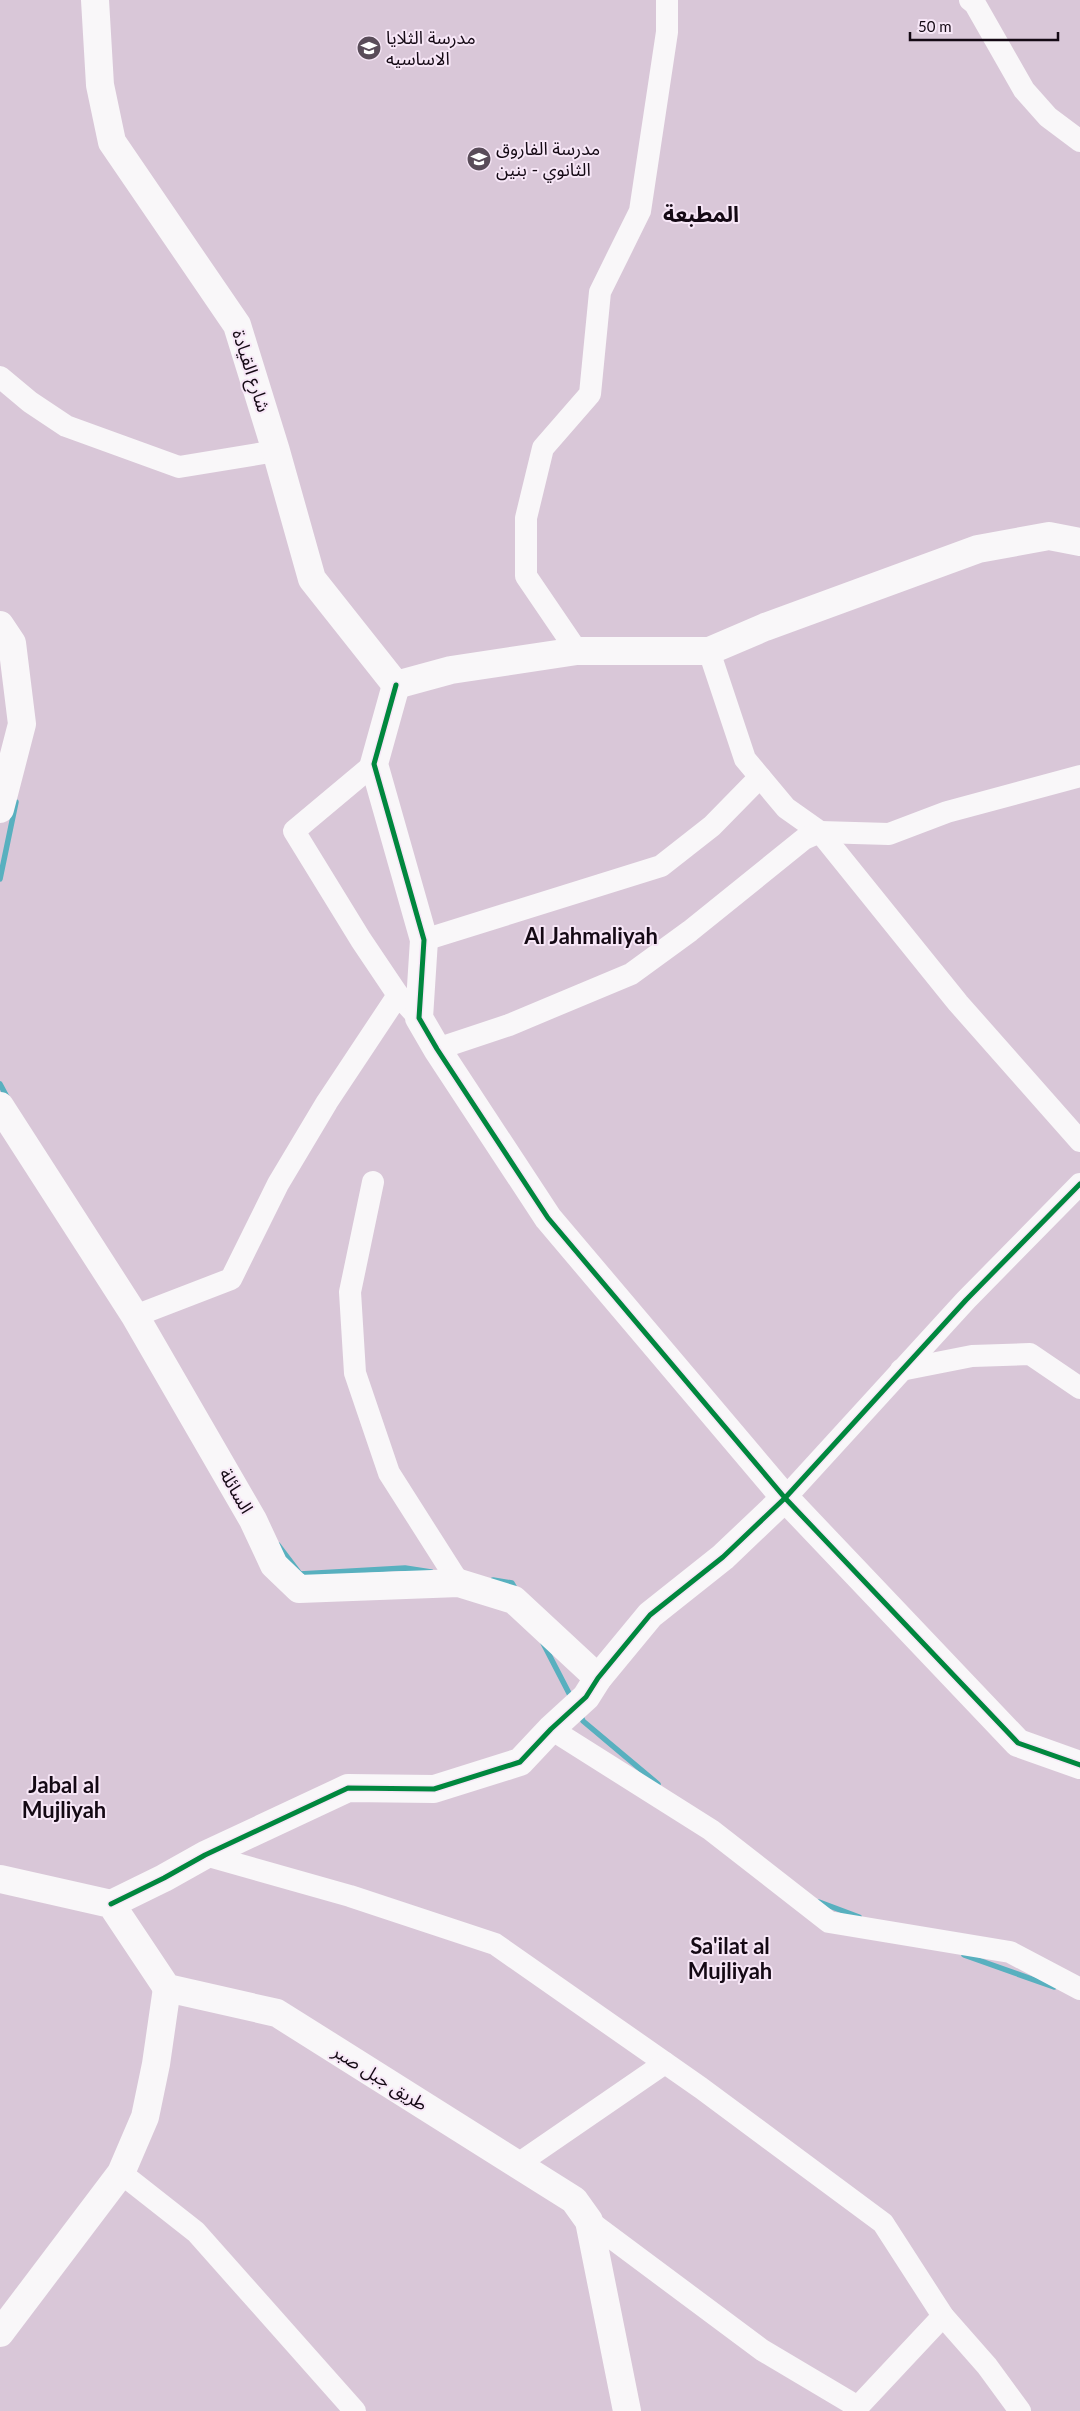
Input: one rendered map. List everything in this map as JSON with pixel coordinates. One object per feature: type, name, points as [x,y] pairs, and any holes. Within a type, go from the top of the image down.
[{"type":"street","name":"شارع القيادة","points":[[96,0],[100,86],[112,142],[237,325],[276,451],[312,579],[396,685]]},
{"type":"street","points":[[577,651],[526,576],[526,518],[542,448],[590,394],[600,292],[640,211],[667,32],[668,0]]},
{"type":"street","points":[[970,0],[975,4],[1024,90],[1048,117],[1080,141]]},
{"type":"street","points":[[0,377],[30,402],[66,426],[179,467],[276,451]]},
{"type":"street","points":[[419,1018],[424,940],[374,764],[396,685],[451,670],[577,651],[709,651],[838,599],[978,548],[1049,536],[1080,542]]},
{"type":"street","points":[[0,809],[22,724],[4,639]]},
{"type":"street","points":[[709,651],[745,759],[786,808],[820,832],[958,1003],[1080,1141]]},
{"type":"street","points":[[374,764],[294,831],[361,940],[398,995],[419,1018],[437,1049],[548,1218],[785,1498],[1018,1743],[1080,1765]]},
{"type":"street","points":[[437,1049],[509,1025],[631,974],[690,931],[804,839],[820,832],[889,834],[948,812],[1080,776]]},
{"type":"street","points":[[424,940],[661,866],[712,826],[760,777]]},
{"type":"street","points":[[136,1316],[231,1279],[278,1184],[327,1102],[398,995]]},
{"type":"street","name":"السائلة","points":[[0,1106],[136,1316],[253,1520],[274,1565],[299,1590],[459,1583],[514,1600],[598,1678]]},
{"type":"street","points":[[373,1182],[350,1292],[354,1373],[389,1473],[459,1583]]},
{"type":"street","points":[[0,1879],[111,1904],[205,1855],[348,1788],[434,1790],[520,1762],[550,1729],[586,1697],[598,1678],[650,1615],[722,1557],[785,1498],[966,1300],[1080,1184]]},
{"type":"street","points":[[901,1370],[972,1356],[1030,1354],[1080,1388]]},
{"type":"street","points":[[550,1729],[711,1830],[829,1922],[1010,1952],[1080,1989]]},
{"type":"street","points":[[205,1855],[350,1896],[494,1944],[665,2063],[883,2223],[944,2316],[987,2366],[1020,2411]]},
{"type":"street","points":[[0,2333],[121,2173],[145,2116],[156,2064],[166,1988],[111,1904]]},
{"type":"street","name":"طريق جبل صبر","points":[[166,1988],[277,2013],[574,2200],[589,2221],[627,2411]]},
{"type":"street","points":[[518,2164],[665,2063]]},
{"type":"street","points":[[121,2173],[196,2232],[355,2411]]},
{"type":"street","points":[[589,2221],[762,2350],[856,2409],[944,2316]]},
{"type":"waterway","points":[[0,879],[16,802]]},
{"type":"waterway","points":[[0,1084],[8,1099]]},
{"type":"waterway","points":[[278,1545],[300,1574],[405,1568],[431,1572]]},
{"type":"waterway","points":[[493,1580],[512,1583],[516,1590]]},
{"type":"waterway","points":[[543,1643],[572,1699]]},
{"type":"waterway","points":[[580,1714],[583,1721],[658,1784]]},
{"type":"waterway","points":[[819,1902],[859,1917]]},
{"type":"waterway","points":[[964,1955],[1054,1987]]},
{"type":"cycle path","points":[[396,685],[374,764],[424,940],[419,1018],[437,1049],[548,1218],[785,1498],[1018,1743],[1080,1765]]},
{"type":"cycle path","points":[[111,1904],[205,1855],[348,1788],[434,1789],[520,1762],[551,1729],[586,1697],[598,1678],[650,1615],[723,1557],[785,1498],[966,1300],[1080,1184]]},
{"type":"place","name":"مدرسة الثلايا الاساسيه","points":[[369,48]]},
{"type":"place","name":"مدرسة الفاروق الثانوي - بنين","points":[[479,159]]},
{"type":"district","name":"المطبعة","points":[[701,214]]},
{"type":"district","name":"Al Jahmaliyah","points":[[591,936]]},
{"type":"district","name":"Jabal al Mujliyah","points":[[64,1798]]},
{"type":"district","name":"Sa'ilat al Mujliyah","points":[[730,1958]]}]
